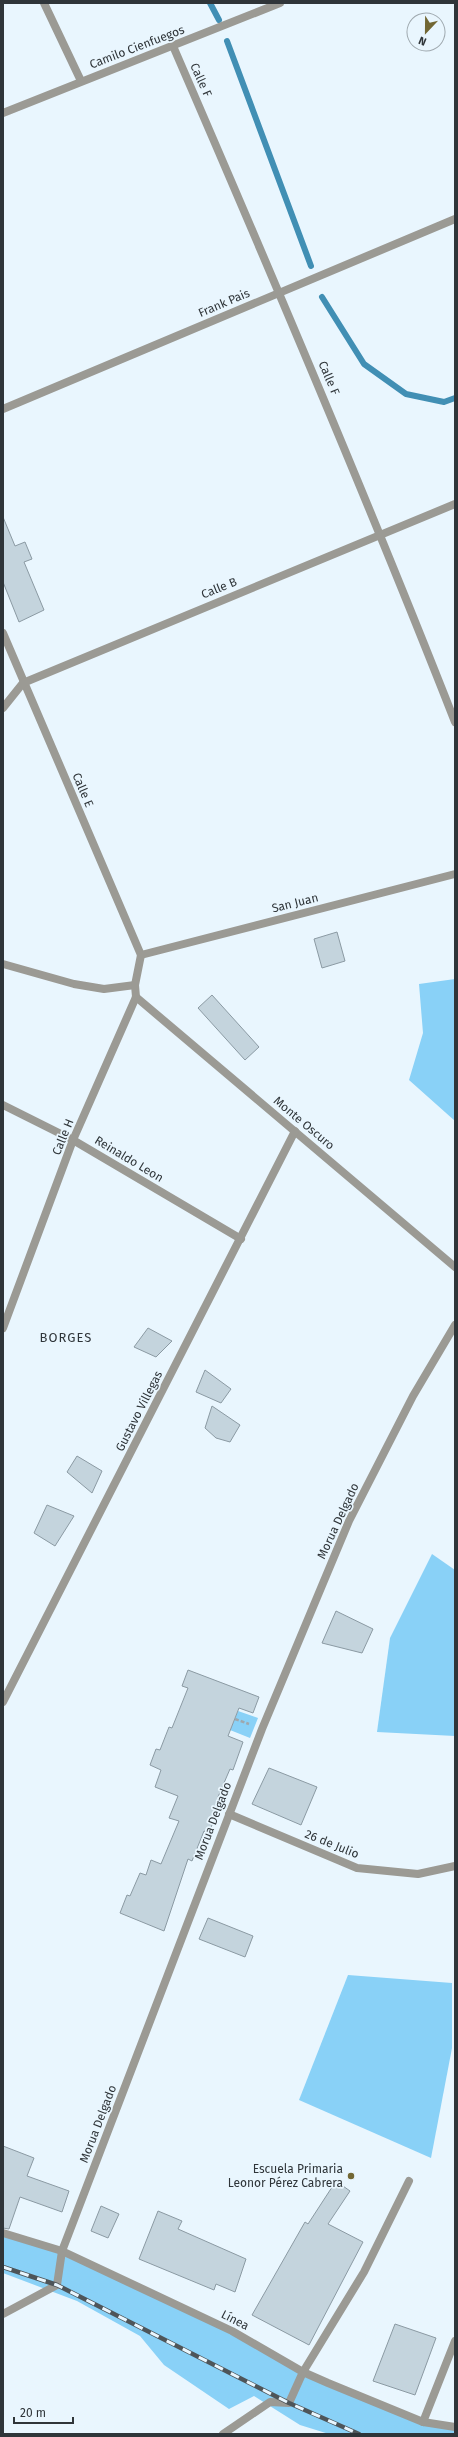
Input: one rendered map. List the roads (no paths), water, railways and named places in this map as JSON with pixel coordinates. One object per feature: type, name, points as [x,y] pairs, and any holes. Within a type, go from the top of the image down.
[{"type":"street","points":[[44,3],[82,81]]},
{"type":"street","name":"Camilo Cienfuegos","points":[[3,113],[280,3]]},
{"type":"street","name":"Calle F","points":[[173,46],[280,292],[381,534],[455,722]]},
{"type":"street","name":"Frank Pais","points":[[3,409],[455,219]]},
{"type":"street","name":"Calle B","points":[[3,708],[23,683],[455,504]]},
{"type":"street","name":"Calle E","points":[[3,633],[23,683],[141,955]]},
{"type":"street","name":"San Juan","points":[[141,955],[455,874]]},
{"type":"street","name":"Calle H","points":[[3,1328],[73,1140],[136,997],[135,985],[141,955]]},
{"type":"street","points":[[3,964],[74,984],[104,989],[135,985]]},
{"type":"street","name":"Monte Oscuro","points":[[136,997],[455,1268]]},
{"type":"street","name":"Reinaldo Leon","points":[[3,1105],[73,1140],[241,1239]]},
{"type":"street","name":"Gustavo Villegas","points":[[3,1702],[295,1131]]},
{"type":"street","name":"Morua Delgado","points":[[3,2314],[57,2285],[62,2251],[262,1729],[349,1521],[413,1396],[455,1325]]},
{"type":"street","name":"26 de Julio","points":[[229,1814],[356,1868],[418,1874],[455,1866]]},
{"type":"street","points":[[223,2434],[270,2402],[289,2403],[303,2372],[364,2272],[409,2181]]},
{"type":"street","name":"Línea","points":[[3,2233],[62,2251],[232,2331],[303,2372],[423,2422],[455,2427]]},
{"type":"street","points":[[423,2422],[455,2341]]},
{"type":"waterway","points":[[210,3],[219,20]]},
{"type":"waterway","points":[[227,41],[311,266]]},
{"type":"waterway","points":[[322,297],[364,364],[406,394],[444,402],[455,398]]},
{"type":"railway","points":[[3,2267],[57,2285],[289,2403],[359,2434]]},
{"type":"place","name":"Escuela Primaria Leonor Pérez Cabrera","points":[[351,2176]]},
{"type":"district","name":"BORGES","points":[[66,1337]]}]
